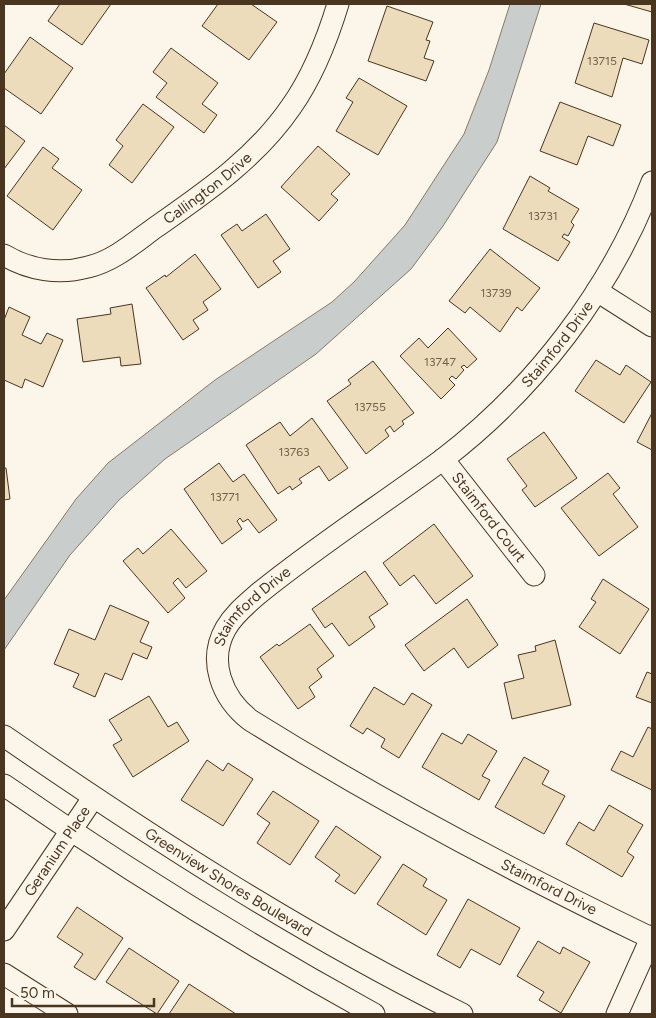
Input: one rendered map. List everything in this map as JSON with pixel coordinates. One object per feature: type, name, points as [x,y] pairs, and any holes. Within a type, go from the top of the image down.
[{"type":"street","name":"Callington Drive","points":[[4,255],[22,264],[49,270],[76,270],[89,267],[115,256],[213,187],[250,156],[292,107],[320,58],[338,4]]},
{"type":"street","name":"Staimford Drive","points":[[652,182],[624,243],[597,290],[559,343],[524,385],[485,424],[443,459],[289,569],[234,617],[221,640],[218,653],[220,679],[224,691],[240,712],[250,720],[329,769],[437,830],[539,884],[652,937]]},
{"type":"street","points":[[597,290],[652,326]]},
{"type":"street","name":"Staimford Court","points":[[443,459],[534,575]]},
{"type":"street","name":"Greenview Shores Boulevard","points":[[4,736],[199,868],[309,932],[462,1014]]},
{"type":"street","points":[[4,785],[70,832],[180,903],[290,968],[374,1014]]},
{"type":"street","name":"Geranium Place","points":[[4,930],[93,798]]},
{"type":"street","points":[[617,1014],[652,937]]},
{"type":"street","points":[[4,974],[67,1014]]},
{"type":"shaded area","points":[[510,4],[541,4],[497,142],[443,226],[411,269],[316,354],[165,459],[119,500],[70,555],[4,650],[4,600],[76,499],[108,463],[215,380],[332,302],[354,282],[405,225],[464,134],[489,70]]},
{"type":"building","points":[[60,4],[111,4],[82,45],[48,21]]},
{"type":"building","points":[[218,4],[251,4],[277,22],[249,60],[202,26]]},
{"type":"building","points":[[624,4],[652,4],[652,12]]},
{"type":"building","points":[[387,6],[433,22],[426,40],[430,41],[424,58],[434,61],[426,81],[368,61]]},
{"type":"building","points":[[594,23],[649,40],[642,64],[623,58],[612,97],[575,83]]},
{"type":"building","points":[[30,37],[73,68],[41,114],[4,88],[4,74]]},
{"type":"building","points":[[171,48],[218,83],[202,104],[217,115],[204,133],[156,97],[167,83],[153,72]]},
{"type":"building","points":[[359,78],[407,106],[378,155],[336,131],[353,102],[346,98]]},
{"type":"building","points":[[560,102],[621,125],[613,146],[588,136],[577,165],[540,151]]},
{"type":"building","points":[[143,104],[174,127],[132,183],[109,165],[123,146],[116,140]]},
{"type":"building","points":[[4,125],[25,141],[4,169]]},
{"type":"building","points":[[318,146],[350,174],[331,194],[338,200],[319,221],[281,187]]},
{"type":"building","points":[[43,147],[59,159],[52,168],[82,190],[53,230],[7,196]]},
{"type":"building","points":[[530,176],[550,188],[548,191],[579,209],[571,222],[574,225],[568,236],[564,234],[562,237],[570,242],[558,261],[503,229]]},
{"type":"building","points":[[266,214],[290,249],[273,261],[281,272],[258,288],[221,235],[237,224],[242,231]]},
{"type":"building","points":[[490,249],[540,288],[522,311],[517,307],[500,332],[470,307],[465,313],[449,301]]},
{"type":"building","points":[[195,254],[221,289],[203,302],[208,310],[193,320],[199,329],[183,340],[146,288],[165,275],[166,277]]},
{"type":"building","points":[[132,304],[141,364],[121,366],[120,357],[83,362],[77,319],[111,314],[110,308]]},
{"type":"building","points":[[9,307],[30,317],[22,335],[41,344],[47,333],[63,340],[43,387],[25,379],[22,388],[4,380],[4,320]]},
{"type":"building","points":[[448,328],[477,359],[467,368],[464,365],[461,367],[464,370],[456,379],[452,376],[449,379],[455,385],[441,399],[400,356],[419,338],[428,348]]},
{"type":"building","points":[[596,360],[620,375],[626,365],[651,382],[624,423],[575,391]]},
{"type":"building","points":[[373,361],[414,413],[402,421],[404,424],[394,432],[390,426],[385,430],[389,436],[366,454],[327,401],[351,384],[348,380]]},
{"type":"building","points":[[652,413],[652,450],[637,442]]},
{"type":"building","points":[[312,418],[348,468],[329,481],[319,466],[299,479],[302,483],[292,490],[290,486],[278,494],[246,445],[280,422],[290,436]]},
{"type":"building","points":[[544,432],[577,478],[535,507],[522,490],[527,486],[507,459]]},
{"type":"building","points":[[219,463],[233,482],[244,474],[277,520],[259,533],[248,519],[243,522],[240,518],[237,521],[242,529],[222,544],[184,489]]},
{"type":"building","points":[[4,468],[6,468],[10,499],[4,500]]},
{"type":"building","points":[[608,473],[620,488],[613,494],[638,527],[599,556],[561,508]]},
{"type":"building","points":[[434,524],[473,576],[436,604],[414,575],[400,586],[383,563]]},
{"type":"building","points":[[171,529],[207,571],[186,588],[178,578],[173,583],[185,598],[168,613],[123,561],[138,548],[143,554]]},
{"type":"building","points":[[365,571],[388,604],[369,617],[375,627],[349,646],[332,623],[325,628],[312,609]]},
{"type":"building","points":[[603,579],[649,609],[620,654],[579,627],[596,602],[591,599]]},
{"type":"building","points":[[467,599],[498,645],[468,668],[454,648],[424,671],[405,645]]},
{"type":"building","points":[[110,605],[149,622],[140,642],[152,647],[147,659],[133,653],[122,680],[105,673],[95,697],[73,687],[79,674],[54,664],[69,629],[95,640]]},
{"type":"building","points":[[310,624],[334,656],[317,669],[322,677],[309,687],[315,697],[298,709],[260,657]]},
{"type":"building","points":[[555,640],[571,705],[512,719],[504,683],[524,678],[518,655],[536,651],[535,646]]},
{"type":"building","points":[[647,672],[652,674],[652,703],[636,697]]},
{"type":"building","points":[[374,687],[404,705],[412,693],[432,705],[399,758],[381,747],[385,739],[367,728],[363,734],[350,726]]},
{"type":"building","points":[[149,696],[168,727],[177,722],[189,741],[133,777],[113,745],[122,740],[109,720]]},
{"type":"building","points":[[648,727],[652,729],[652,790],[611,770],[621,751],[633,757]]},
{"type":"building","points":[[442,733],[462,744],[468,734],[497,751],[482,776],[490,780],[479,800],[422,767]]},
{"type":"building","points":[[524,757],[549,771],[542,784],[565,796],[544,834],[495,807]]},
{"type":"building","points":[[207,760],[223,771],[228,763],[253,779],[223,826],[181,800]]},
{"type":"building","points":[[273,791],[319,821],[290,865],[257,843],[270,823],[257,814]]},
{"type":"building","points":[[609,805],[643,825],[627,852],[634,857],[622,877],[566,844],[579,822],[594,831]]},
{"type":"building","points":[[336,826],[381,857],[355,894],[335,881],[340,875],[315,857]]},
{"type":"building","points":[[403,864],[427,879],[423,886],[447,900],[426,935],[377,904]]},
{"type":"building","points":[[468,899],[520,928],[500,965],[471,949],[460,968],[437,955]]},
{"type":"building","points":[[77,907],[123,938],[95,980],[74,967],[83,954],[57,937]]},
{"type":"building","points":[[538,941],[560,954],[563,947],[590,962],[561,1013],[539,1000],[544,992],[517,976]]},
{"type":"building","points":[[129,948],[179,981],[157,1014],[106,982]]},
{"type":"building","points":[[189,984],[236,1014],[169,1014]]}]
